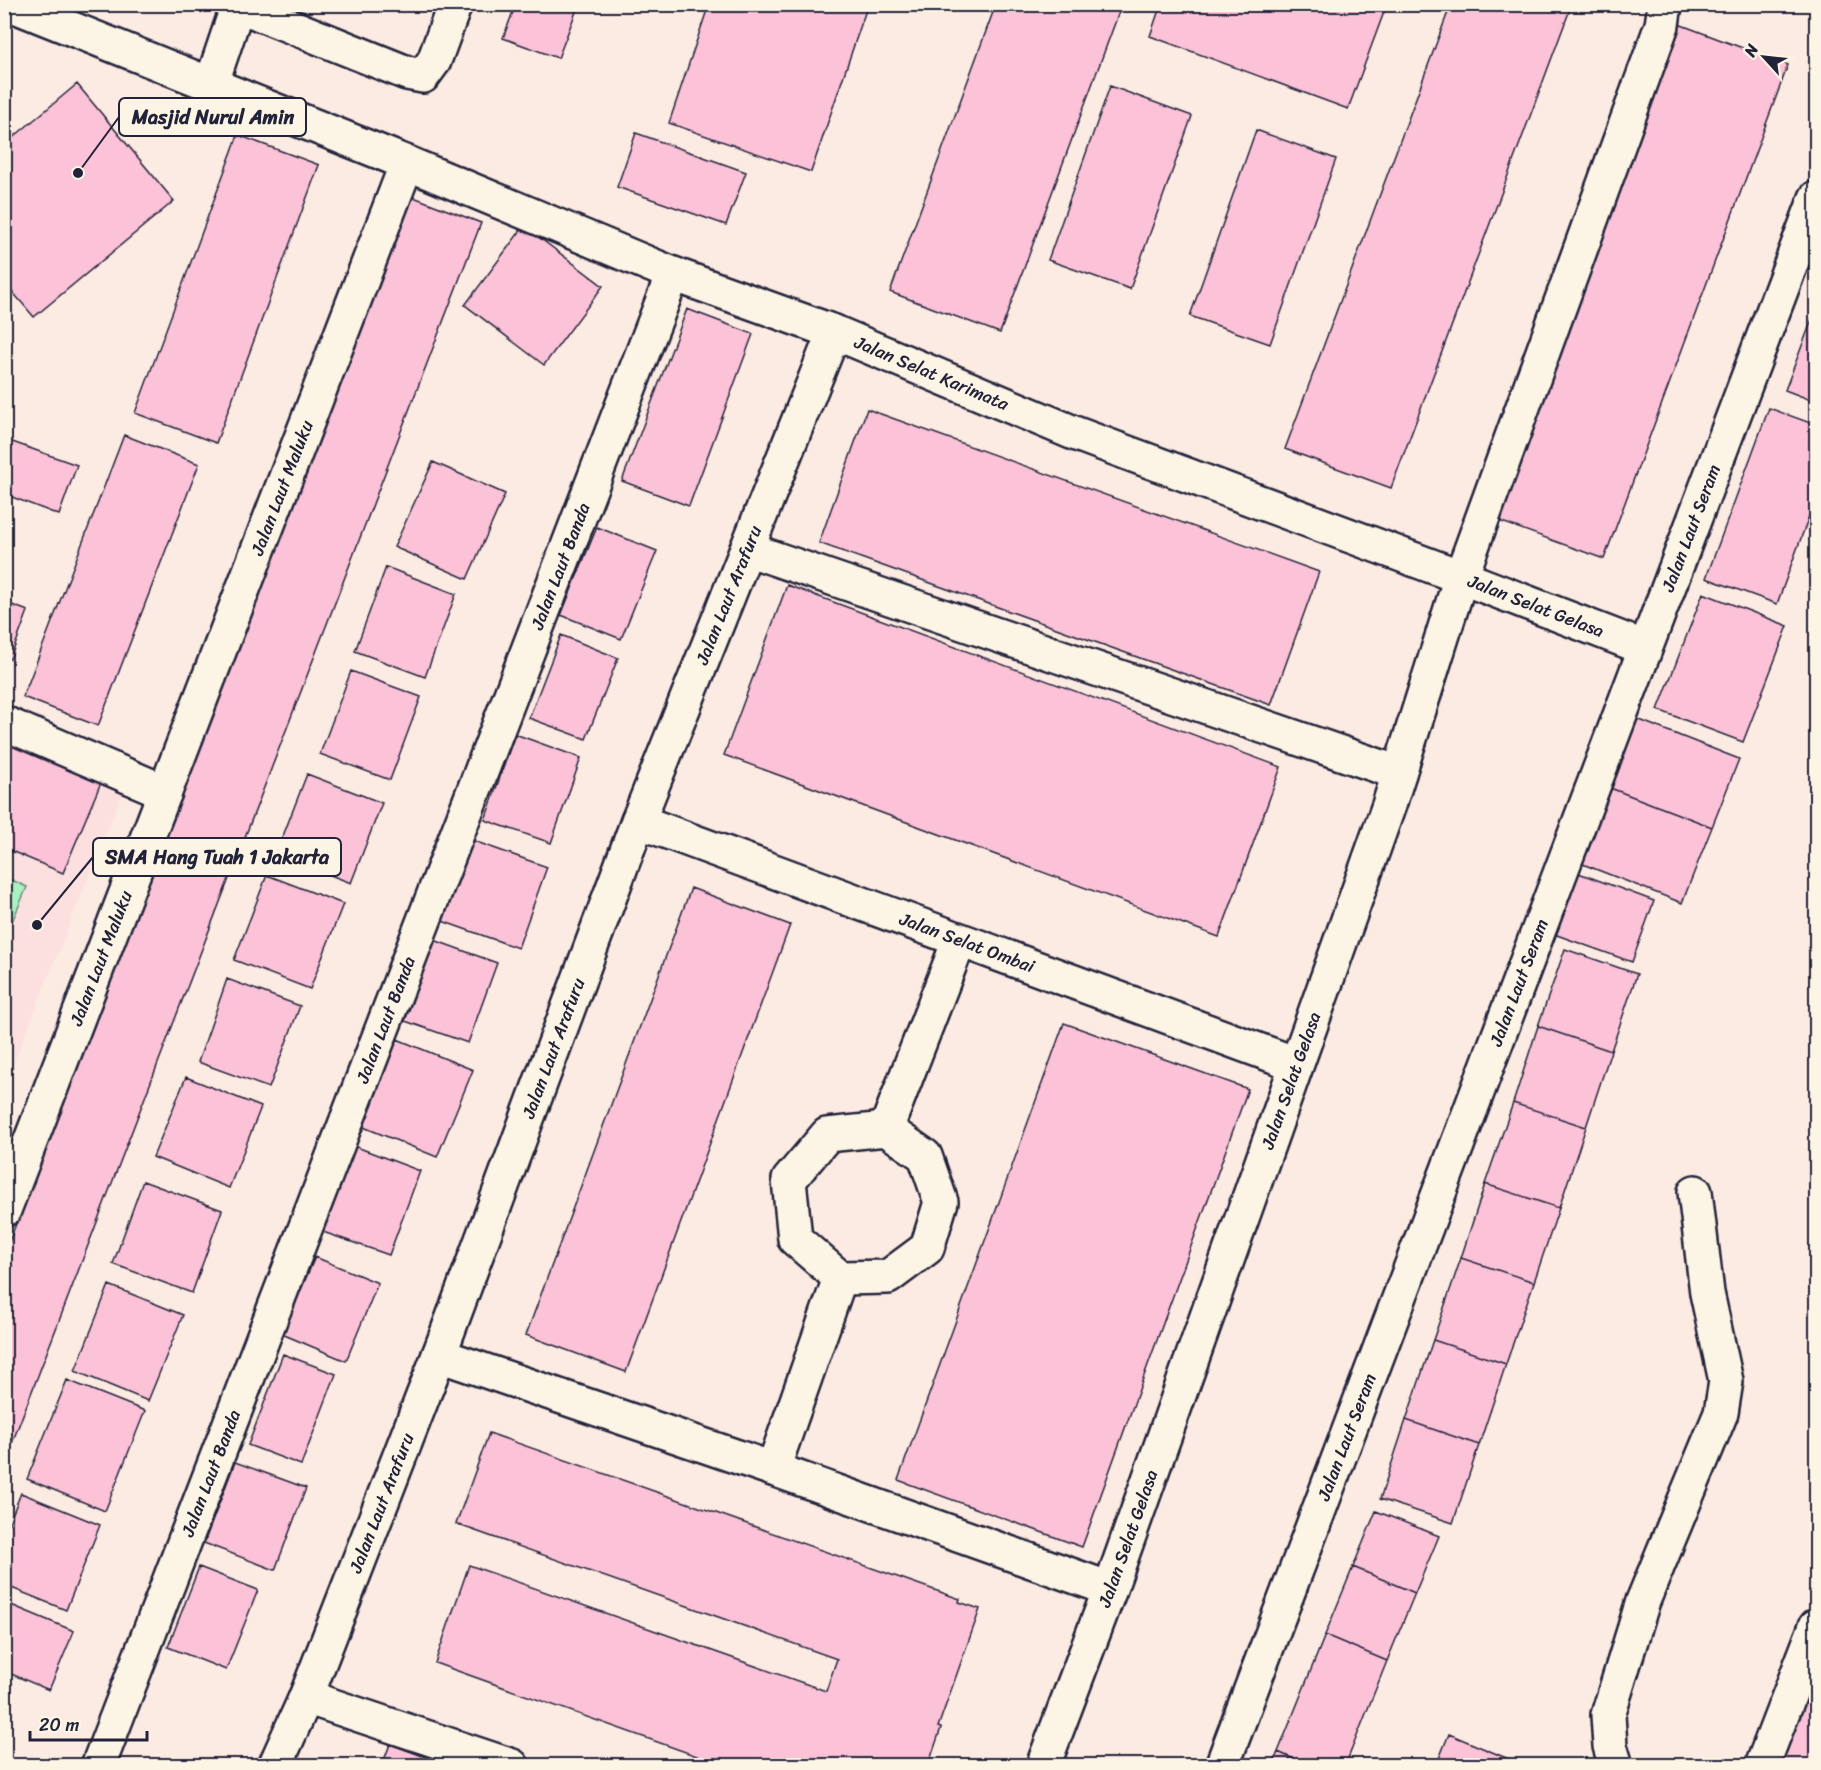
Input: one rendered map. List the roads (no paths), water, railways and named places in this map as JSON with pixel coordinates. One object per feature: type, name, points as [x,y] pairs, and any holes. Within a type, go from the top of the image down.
[{"type":"lane","points":[[10,4],[407,163]]},
{"type":"lane","points":[[211,85],[237,5],[407,73],[423,76],[434,61],[454,4]]},
{"type":"lane","points":[[1461,577],[1662,25],[1665,4]]},
{"type":"lane","name":"Jalan Selat Karimata","points":[[407,163],[673,274],[834,332],[1074,433],[1461,577]]},
{"type":"lane","name":"Jalan Laut Maluku","points":[[4,1210],[407,163]]},
{"type":"lane","name":"Jalan Laut Seram","points":[[1222,1766],[1816,198]]},
{"type":"lane","name":"Jalan Laut Banda","points":[[98,1766],[673,274]]},
{"type":"lane","name":"Jalan Laut Arafuru","points":[[275,1766],[306,1697],[439,1355],[638,821],[834,332]]},
{"type":"lane","points":[[747,549],[1399,773]]},
{"type":"lane","name":"Jalan Selat Gelasa","points":[[1043,1766],[1110,1589],[1399,773],[1461,577],[1645,648]]},
{"type":"lane","points":[[4,723],[165,792]]},
{"type":"lane","name":"Jalan Selat Ombai","points":[[638,821],[1296,1065]]},
{"type":"lane","points":[[886,1128],[959,941]]},
{"type":"lane","points":[[886,1128],[925,1156],[941,1202],[927,1248],[888,1277],[840,1278],[795,1239],[789,1180],[827,1135],[886,1128]]},
{"type":"lane","points":[[1616,1766],[1610,1746],[1608,1714],[1643,1601],[1721,1413],[1726,1381],[1707,1293],[1695,1192]]},
{"type":"lane","points":[[773,1469],[840,1278]]},
{"type":"lane","points":[[439,1355],[773,1469],[1110,1589]]},
{"type":"lane","points":[[1762,1766],[1816,1626]]},
{"type":"lane","points":[[306,1697],[512,1766]]},
{"type":"place","name":"Masjid Nurul Amin","points":[[78,173]]},
{"type":"place","name":"SMA Hang Tuah 1 Jakarta","points":[[37,925]]}]
